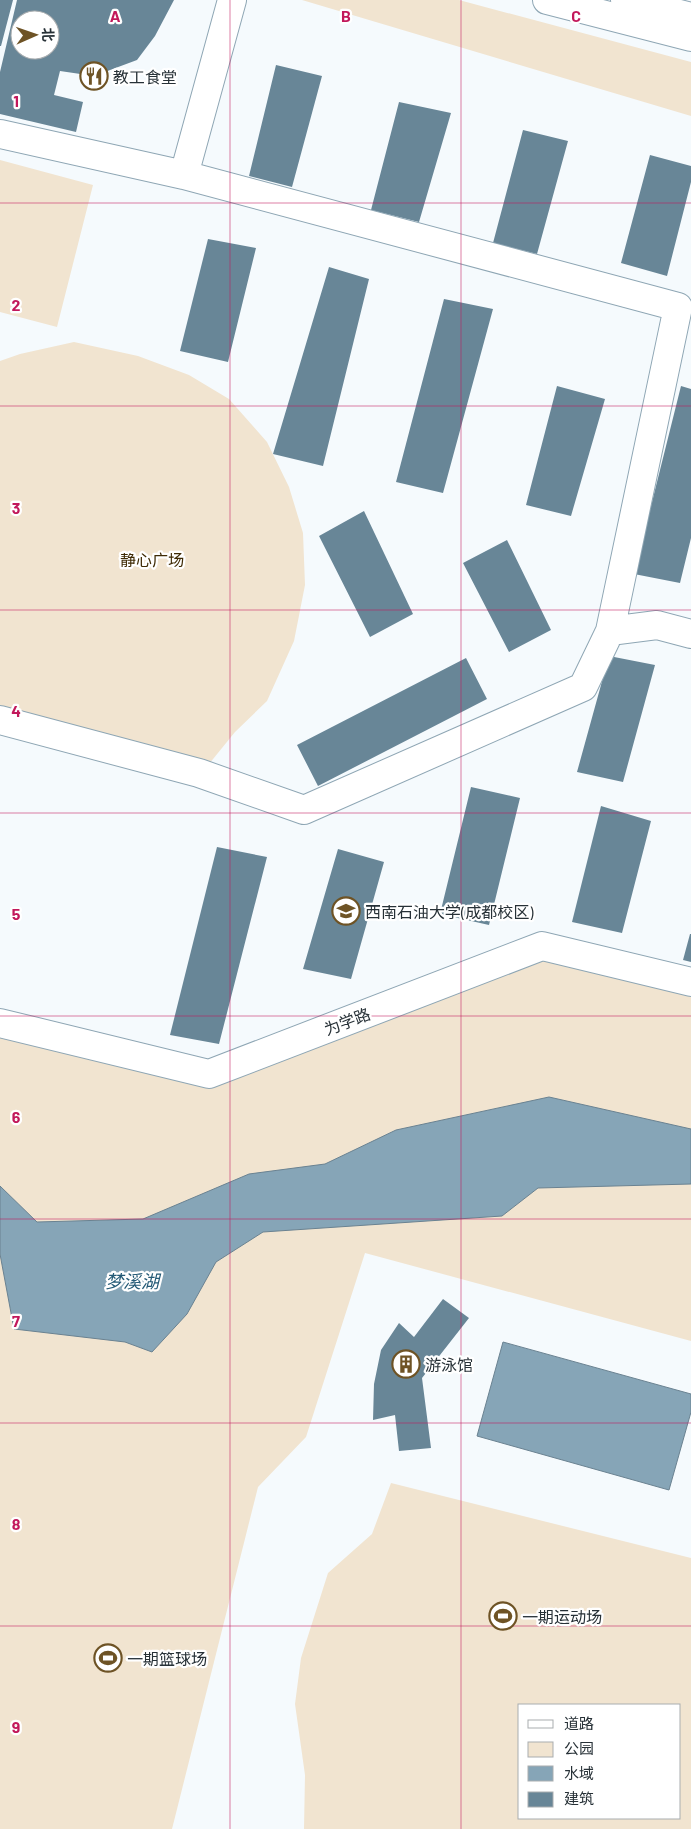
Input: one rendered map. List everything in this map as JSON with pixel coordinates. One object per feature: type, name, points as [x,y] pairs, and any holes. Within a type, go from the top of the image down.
[{"type":"street","points":[[184,175],[232,0]]},
{"type":"street","points":[[547,0],[691,37]]},
{"type":"street","points":[[625,0],[691,17]]},
{"type":"street","points":[[0,134],[184,175],[685,309],[610,632],[584,687],[304,810],[199,773],[0,720]]},
{"type":"street","points":[[610,632],[657,625],[691,634]]},
{"type":"street","name":"为学路","points":[[0,1023],[210,1074],[542,946],[691,982]]},
{"type":"green space","points":[[302,0],[459,0],[691,62],[691,116]]},
{"type":"green space","points":[[0,160],[93,185],[57,327],[0,312]]},
{"type":"green space","name":"静心广场","points":[[74,342],[138,356],[189,375],[229,399],[267,442],[289,487],[303,533],[305,585],[294,641],[267,701],[235,732],[209,764],[0,716],[0,361],[20,354]]},
{"type":"green space","points":[[543,949],[691,985],[691,1341],[365,1253],[306,1437],[258,1487],[172,1829],[0,1829],[0,1028],[212,1077]]},
{"type":"green space","name":"一期运动场","points":[[391,1483],[691,1558],[691,1829],[304,1829],[305,1775],[295,1704],[301,1658],[328,1573],[372,1534]]},
{"type":"water","name":"梦溪湖","points":[[549,1097],[691,1129],[691,1184],[538,1188],[502,1216],[263,1232],[216,1262],[187,1314],[152,1352],[125,1342],[14,1329],[0,1254],[0,1186],[37,1222],[143,1219],[249,1174],[325,1164],[396,1130]]},
{"type":"water","points":[[503,1342],[691,1394],[691,1412],[669,1490],[477,1436]]},
{"type":"building","points":[[0,0],[13,0],[1,46]]},
{"type":"building","points":[[17,0],[174,0],[155,36],[137,60],[94,76],[60,71],[54,95],[83,102],[76,132],[0,114],[0,72],[10,30],[10,60],[60,60],[60,10],[15,10]]},
{"type":"building","points":[[276,65],[322,76],[292,187],[249,176]]},
{"type":"building","points":[[399,102],[451,113],[419,222],[371,210]]},
{"type":"building","points":[[523,130],[568,141],[537,254],[493,243]]},
{"type":"building","points":[[650,155],[691,166],[691,182],[667,276],[621,263]]},
{"type":"building","points":[[208,239],[256,248],[228,362],[180,351]]},
{"type":"building","points":[[329,267],[369,279],[323,466],[273,454]]},
{"type":"building","points":[[444,299],[493,309],[443,493],[396,482]]},
{"type":"building","points":[[557,386],[605,399],[571,516],[526,505]]},
{"type":"building","points":[[681,386],[691,389],[691,538],[680,583],[634,574]]},
{"type":"building","points":[[364,511],[413,614],[370,637],[319,536]]},
{"type":"building","points":[[507,540],[551,630],[509,652],[463,563]]},
{"type":"building","points":[[609,656],[655,665],[623,782],[577,772]]},
{"type":"building","points":[[466,658],[487,699],[318,786],[297,745]]},
{"type":"building","points":[[471,787],[520,798],[489,925],[440,914]]},
{"type":"building","points":[[601,806],[651,821],[622,933],[572,922]]},
{"type":"building","points":[[217,847],[267,857],[219,1044],[170,1035]]},
{"type":"building","points":[[338,849],[384,862],[351,979],[303,969]]},
{"type":"building","points":[[691,934],[691,962],[683,960]]},
{"type":"building","name":"游泳馆","points":[[443,1299],[469,1318],[422,1378],[431,1448],[399,1451],[395,1415],[373,1420],[374,1384],[381,1350],[399,1323],[414,1337]]},
{"type":"place","name":"教工食堂","points":[[94,76]]},
{"type":"place","name":"西南石油大学(成都校区)","points":[[346,911]]},
{"type":"place","name":"游泳馆","points":[[406,1364]]},
{"type":"place","name":"一期运动场","points":[[503,1616]]},
{"type":"place","name":"一期篮球场","points":[[108,1658]]}]
